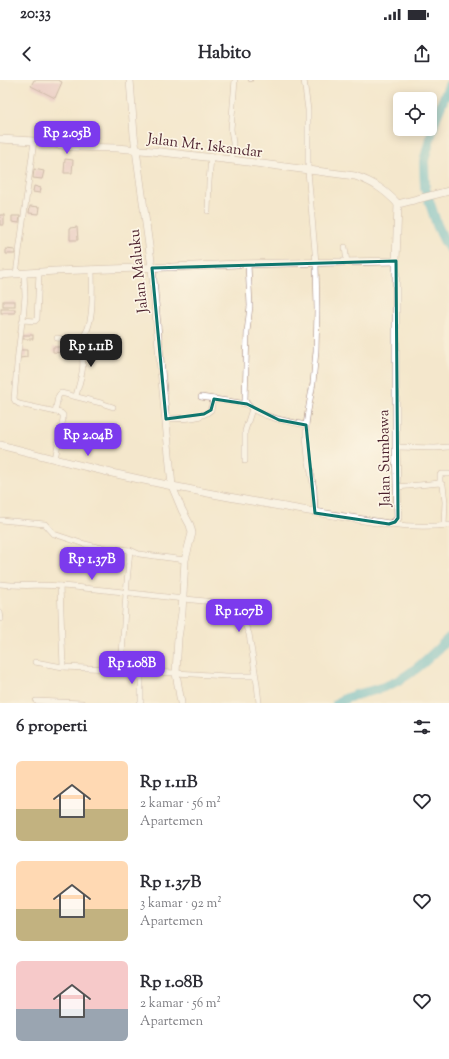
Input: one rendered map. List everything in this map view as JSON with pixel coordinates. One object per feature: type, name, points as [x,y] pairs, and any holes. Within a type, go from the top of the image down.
[{"type":"main road","name":"Jalan Maluku","points":[[130,80],[134,136],[152,268],[172,486],[192,530],[185,560],[182,612],[178,638],[176,672],[181,703]]},
{"type":"main road","name":"Jalan Mr. Iskandar","points":[[0,139],[74,147],[137,150],[232,160],[355,176],[365,179],[383,189],[398,204]]},
{"type":"main road","points":[[398,204],[449,191]]},
{"type":"main road","name":"Jalan Sumbawa","points":[[0,446],[121,475],[228,498],[389,524],[395,522],[398,518],[396,448],[396,261],[398,204]]},
{"type":"main road","points":[[0,275],[39,272],[248,264],[396,261]]},
{"type":"street","points":[[232,160],[233,143],[231,130],[235,80]]},
{"type":"street","points":[[304,80],[308,110],[308,171],[316,263],[316,351],[313,383],[306,425],[308,458],[314,489],[315,513]]},
{"type":"street","points":[[16,274],[34,142]]},
{"type":"street","points":[[208,211],[212,158]]},
{"type":"street","points":[[345,247],[346,263]]},
{"type":"street","points":[[248,264],[250,306],[247,332],[245,400],[252,409],[279,420],[306,425]]},
{"type":"street","points":[[57,338],[73,340],[80,338],[86,332],[90,320],[92,304],[92,270]]},
{"type":"street","points":[[23,320],[34,321],[37,319],[39,272]]},
{"type":"street","points":[[24,274],[25,296],[14,398],[16,402],[61,413],[64,417],[54,459]]},
{"type":"street","points":[[73,340],[74,344],[81,353],[83,365],[76,396]]},
{"type":"street","points":[[55,412],[59,395],[65,394],[113,407]]},
{"type":"street","points":[[201,397],[247,404]]},
{"type":"street","points":[[166,419],[194,418],[204,414],[210,410],[213,399]]},
{"type":"street","points":[[245,461],[245,431],[252,409]]},
{"type":"street","points":[[396,448],[435,448],[449,446]]},
{"type":"street","points":[[389,524],[427,527],[447,525],[444,489],[443,485],[440,483],[440,475],[449,474]]},
{"type":"street","points":[[397,488],[440,483]]},
{"type":"street","points":[[0,520],[45,524],[54,534],[97,547],[130,550],[139,554],[185,560]]},
{"type":"street","points":[[121,670],[130,550]]},
{"type":"street","points":[[0,584],[10,586],[60,586],[228,603],[234,605],[242,617],[249,634],[259,703]]},
{"type":"street","points":[[60,586],[62,667]]},
{"type":"street","points":[[0,612],[2,619]]},
{"type":"street","points":[[35,662],[62,667],[112,669],[121,670],[122,672],[176,672],[228,676],[255,676]]},
{"type":"street","points":[[140,703],[141,672]]},
{"type":"street","points":[[36,701],[82,703]]},
{"type":"highlighted area","points":[[396,261],[398,518],[395,522],[389,524],[315,513],[306,425],[279,420],[247,404],[214,399],[211,410],[204,414],[166,419],[152,268]]},
{"type":"building","points":[[34,80],[58,80],[62,82],[55,98],[31,86]]},
{"type":"building","points":[[65,159],[73,160],[72,173],[64,173]]},
{"type":"building","points":[[34,169],[44,171],[42,179],[33,178]]},
{"type":"building","points":[[34,186],[41,188],[40,193],[33,192]]},
{"type":"building","points":[[30,206],[40,207],[39,214],[29,213]]},
{"type":"building","points":[[0,215],[4,215],[4,225],[0,225]]},
{"type":"building","points":[[12,216],[20,216],[19,223],[12,222]]},
{"type":"building","points":[[77,227],[78,240],[70,240],[70,228]]},
{"type":"building","points":[[6,249],[15,250],[15,254],[6,254]]},
{"type":"building","points":[[3,301],[15,301],[15,306],[3,306]]},
{"type":"building","points":[[1,309],[15,309],[15,313],[1,313]]},
{"type":"building","points":[[23,335],[33,335],[33,339],[23,339]]},
{"type":"building","points":[[53,347],[62,347],[62,353],[53,352]]},
{"type":"building","points":[[20,350],[27,350],[27,357],[20,358]]},
{"type":"waterway","points":[[449,85],[436,118],[424,161],[425,188],[437,225],[449,248]]},
{"type":"waterway","points":[[337,703],[347,698],[381,688],[401,679],[418,667],[449,638]]}]
